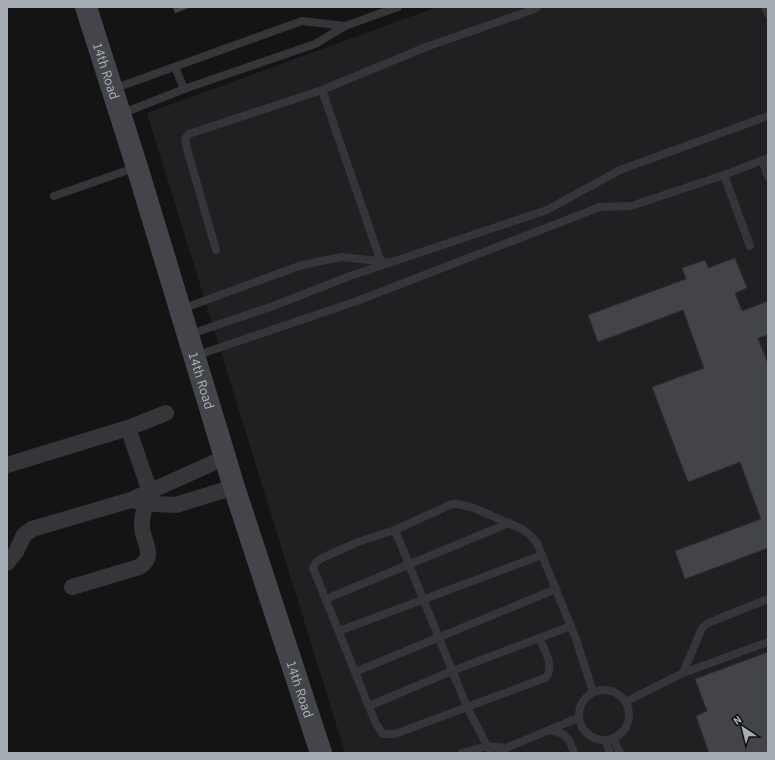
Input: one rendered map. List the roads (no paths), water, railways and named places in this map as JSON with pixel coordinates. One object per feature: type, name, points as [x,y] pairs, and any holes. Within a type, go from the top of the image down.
[{"type":"street","name":"14th Road","points":[[86,7],[181,309],[234,487],[321,753]]},
{"type":"street","points":[[7,465],[128,428],[166,413]]},
{"type":"street","points":[[72,587],[139,567],[146,563],[149,555],[142,527],[142,498],[128,428]]},
{"type":"street","points":[[7,564],[16,552],[24,535],[32,529],[142,498],[226,457]]},
{"type":"street","points":[[142,498],[159,504],[176,505],[234,487]]},
{"type":"lane","points":[[121,115],[184,89],[315,44],[345,26],[398,7]]},
{"type":"lane","points":[[216,250],[185,142],[186,137],[194,131],[322,90],[426,47],[537,7]]},
{"type":"lane","points":[[765,7],[768,14]]},
{"type":"lane","points":[[113,89],[302,21],[345,26]]},
{"type":"lane","points":[[176,67],[184,89]]},
{"type":"lane","points":[[322,90],[382,264]]},
{"type":"lane","points":[[188,334],[273,306],[382,264],[392,262],[546,210],[620,170],[768,116]]},
{"type":"lane","points":[[194,356],[357,301],[600,207],[631,206],[724,175],[765,159],[768,176]]},
{"type":"lane","points":[[54,196],[137,167]]},
{"type":"lane","points":[[724,175],[750,246]]},
{"type":"lane","points":[[181,309],[299,266],[321,261],[342,258],[382,264]]},
{"type":"lane","points":[[539,638],[550,666],[549,674],[539,680],[395,734],[383,734],[378,729],[313,568],[316,562],[322,558],[358,542],[395,530],[446,506],[458,504],[474,508],[509,523],[534,538],[576,639],[593,692]]},
{"type":"lane","points":[[326,599],[509,523]]},
{"type":"lane","points":[[395,530],[466,708],[489,749]]},
{"type":"lane","points":[[339,631],[542,555]]},
{"type":"lane","points":[[355,672],[438,636],[556,589]]},
{"type":"lane","points":[[683,673],[702,628],[708,623],[768,599]]},
{"type":"lane","points":[[369,706],[452,671],[571,626]]},
{"type":"lane","points":[[625,702],[683,673],[768,642]]},
{"type":"lane","points":[[603,690],[614,692],[622,698],[628,707],[629,718],[625,728],[613,738],[598,740],[589,736],[582,728],[578,718],[580,708],[585,698],[593,692],[603,690]]},
{"type":"lane","points":[[462,753],[489,749],[503,751],[578,718]]},
{"type":"lane","points":[[549,730],[564,735],[570,742],[574,753]]},
{"type":"lane","points":[[613,738],[620,753]]},
{"type":"lane","points":[[605,740],[610,753]]}]
